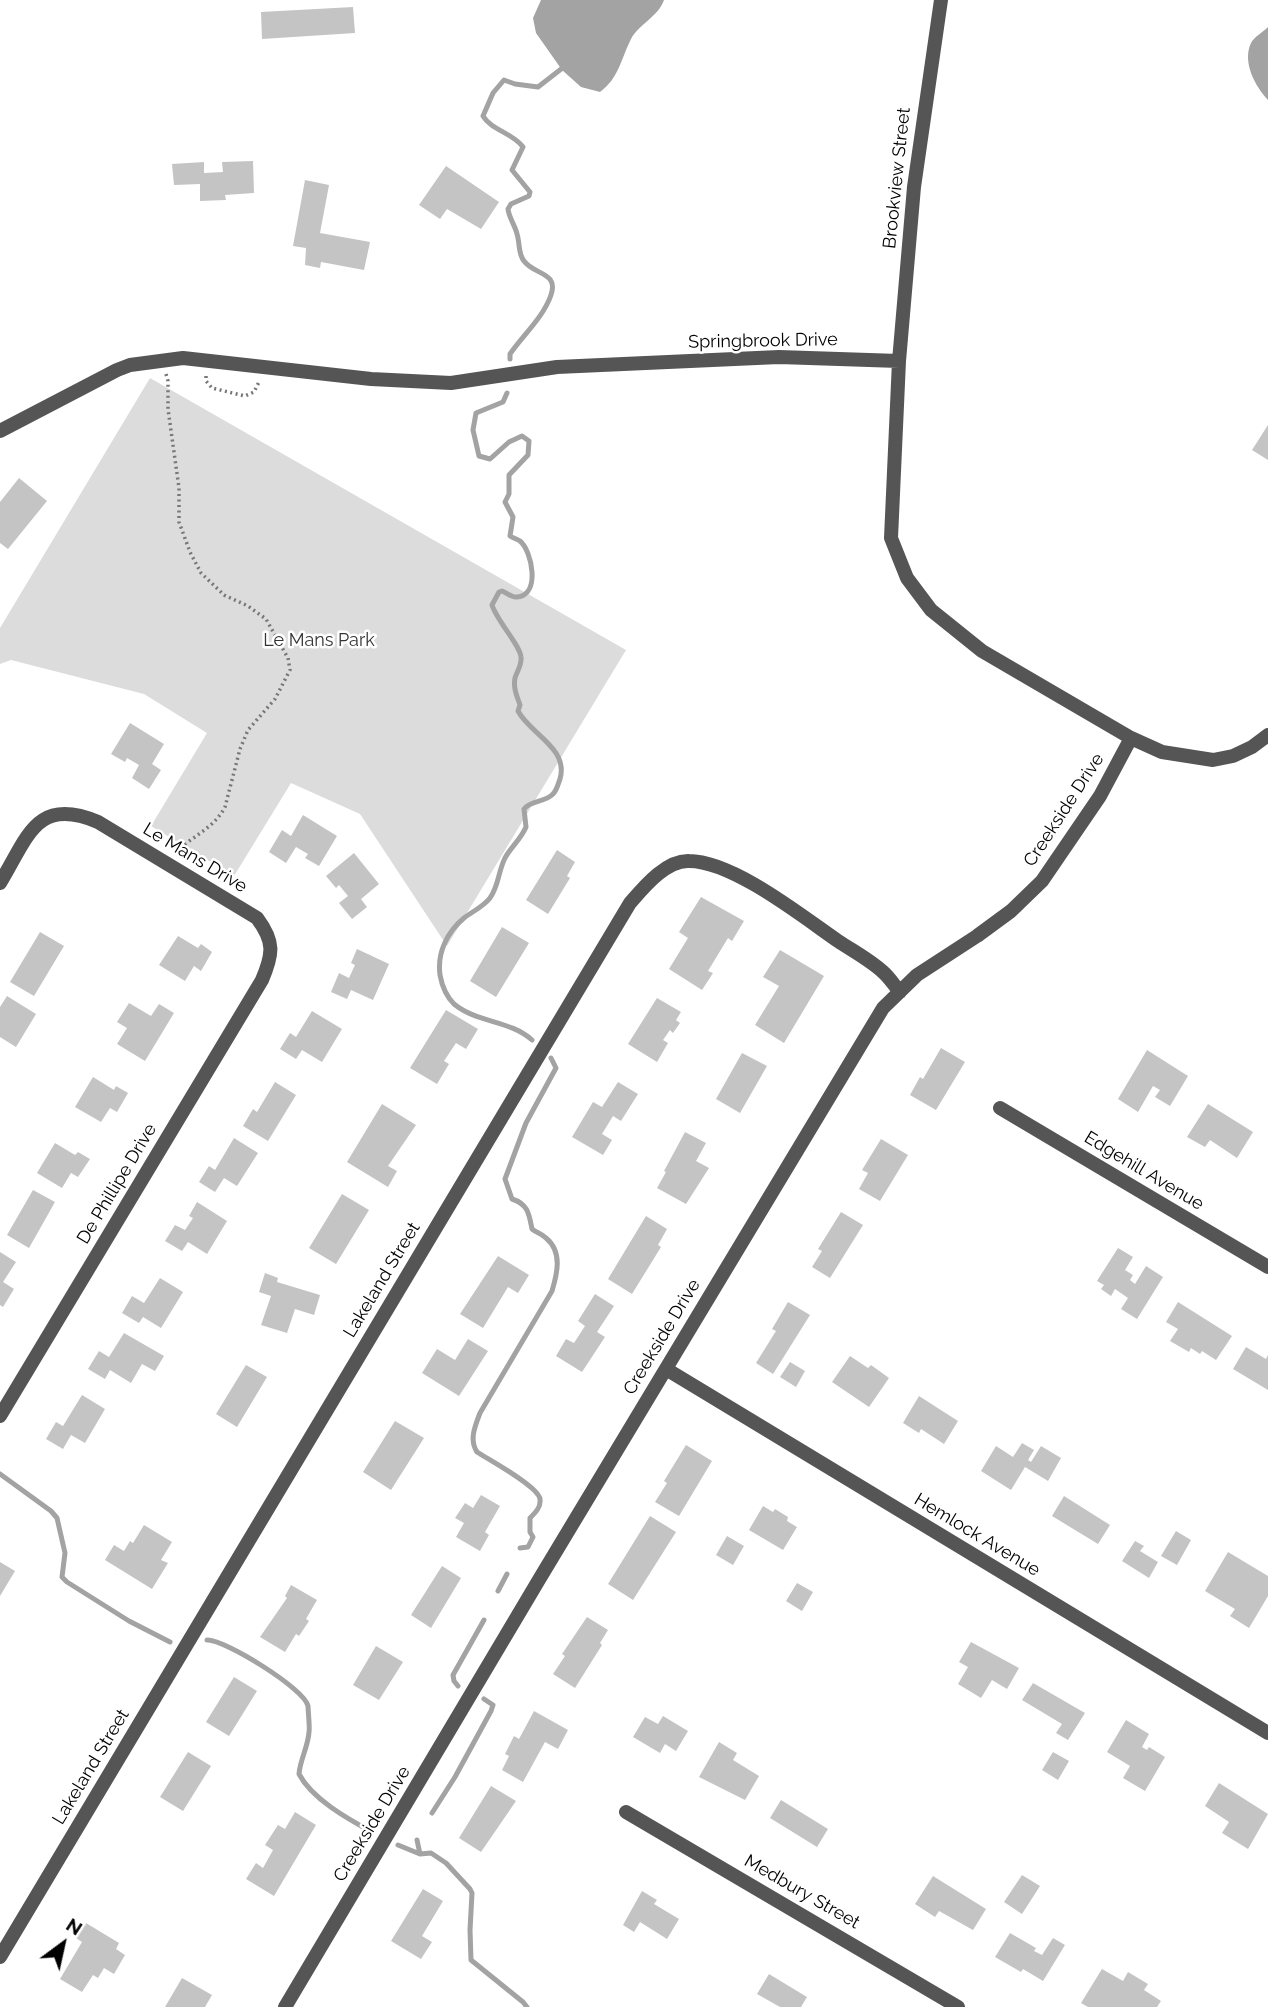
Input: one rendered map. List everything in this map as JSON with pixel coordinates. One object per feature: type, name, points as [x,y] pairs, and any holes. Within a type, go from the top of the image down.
[{"type":"street","name":"Brookview Street","points":[[899,360],[914,187],[941,0]]},
{"type":"street","name":"Springbrook Drive","points":[[0,431],[117,370],[130,365],[183,358],[371,379],[451,383],[557,367],[779,357],[899,360]]},
{"type":"street","points":[[899,360],[891,538],[907,578],[931,610],[982,651],[1132,738],[1162,752],[1213,760],[1233,756],[1268,735]]},
{"type":"street","name":"Creekside Drive","points":[[285,2007],[883,1008],[917,975],[1011,911],[1042,881],[1100,796],[1132,738]]},
{"type":"street","name":"Le Mans Drive","points":[[0,883],[30,834],[44,818],[58,813],[78,814],[98,822],[257,918],[269,934],[271,949],[266,971]]},
{"type":"street","name":"Lakeland Street","points":[[0,1957],[630,903],[650,880],[687,860],[709,864],[734,875],[765,891],[882,971],[900,992]]},
{"type":"street","name":"De Phillipe Drive","points":[[0,1416],[266,971]]},
{"type":"street","name":"Edgehill Avenue","points":[[1000,1108],[1268,1267]]},
{"type":"street","name":"Hemlock Avenue","points":[[666,1369],[1268,1733]]},
{"type":"street","name":"Medbury Street","points":[[626,1812],[958,2007]]},
{"type":"path","points":[[161,360],[168,381],[168,409],[179,488],[179,523],[190,552],[201,573],[224,595],[248,606],[266,619],[288,658],[290,670],[275,699],[248,730],[221,815],[178,851],[168,864]]},
{"type":"path","points":[[203,360],[206,381],[212,388],[245,396],[257,388],[259,366]]},
{"type":"green space","name":"Le Mans Park","points":[[150,378],[626,650],[447,946],[360,814],[291,783],[234,876],[151,826],[207,733],[144,694],[11,660],[0,664],[0,628]]},
{"type":"shaded area","points":[[541,0],[664,0],[634,34],[616,74],[600,92],[581,87],[562,70],[536,33],[533,18]]},
{"type":"shaded area","points":[[1268,27],[1268,100],[1255,81],[1248,58],[1252,41]]},
{"type":"building","points":[[353,7],[355,33],[262,39],[261,12]]},
{"type":"building","points":[[253,161],[254,193],[225,195],[226,200],[200,201],[200,184],[174,185],[172,164],[204,162],[204,173],[223,172],[222,162]]},
{"type":"building","points":[[446,166],[499,202],[481,229],[447,209],[440,219],[419,205]]},
{"type":"building","points":[[305,180],[329,185],[320,233],[370,242],[364,270],[321,262],[320,268],[305,265],[306,248],[293,246]]},
{"type":"building","points":[[1268,425],[1268,460],[1252,450]]},
{"type":"building","points":[[19,478],[47,501],[8,549],[0,543],[0,502]]},
{"type":"building","points":[[130,723],[164,744],[152,764],[161,770],[149,789],[132,778],[139,765],[127,758],[125,762],[111,754]]},
{"type":"building","points":[[303,815],[337,836],[319,866],[305,858],[308,854],[296,847],[286,863],[269,852],[282,830],[291,836]]},
{"type":"building","points":[[557,850],[575,862],[567,876],[570,878],[548,914],[526,900]]},
{"type":"building","points":[[354,853],[379,884],[361,899],[367,907],[352,919],[339,903],[348,896],[339,885],[336,888],[326,876]]},
{"type":"building","points":[[701,897],[744,921],[732,941],[728,938],[708,971],[713,973],[702,990],[669,969],[688,938],[679,932]]},
{"type":"building","points":[[502,927],[529,943],[496,997],[470,981]]},
{"type":"building","points":[[40,932],[64,946],[34,996],[10,982]]},
{"type":"building","points":[[178,936],[198,948],[201,944],[212,952],[201,971],[194,966],[185,981],[159,965]]},
{"type":"building","points":[[357,949],[389,964],[373,1000],[351,990],[347,999],[331,992],[339,973],[349,978],[355,965],[351,963]]},
{"type":"building","points":[[780,950],[824,976],[784,1043],[755,1025],[779,986],[763,977]]},
{"type":"building","points":[[7,996],[36,1014],[16,1047],[0,1037],[0,1007]]},
{"type":"building","points":[[657,998],[681,1012],[676,1020],[680,1023],[673,1033],[670,1030],[663,1040],[668,1043],[657,1062],[628,1044]]},
{"type":"building","points":[[129,1003],[151,1016],[159,1004],[174,1013],[145,1061],[117,1044],[127,1028],[117,1022]]},
{"type":"building","points":[[446,1010],[478,1029],[466,1049],[456,1043],[444,1061],[449,1064],[437,1084],[410,1068]]},
{"type":"building","points":[[312,1011],[342,1029],[322,1062],[302,1050],[296,1059],[280,1049],[290,1033],[296,1037]]},
{"type":"building","points":[[941,1048],[965,1062],[936,1110],[910,1095]]},
{"type":"building","points":[[1147,1050],[1188,1076],[1170,1106],[1155,1097],[1160,1090],[1153,1086],[1138,1112],[1118,1099]]},
{"type":"building","points":[[742,1053],[767,1066],[740,1113],[716,1099]]},
{"type":"building","points":[[93,1077],[114,1090],[116,1086],[128,1093],[117,1112],[110,1108],[101,1122],[75,1107]]},
{"type":"building","points":[[275,1082],[296,1095],[268,1141],[243,1126],[253,1109],[257,1112]]},
{"type":"building","points":[[618,1082],[638,1094],[621,1121],[613,1116],[602,1134],[612,1140],[603,1155],[572,1137],[593,1102],[602,1107]]},
{"type":"building","points":[[382,1104],[416,1125],[388,1166],[397,1171],[388,1187],[347,1162]]},
{"type":"building","points":[[1208,1104],[1253,1132],[1237,1158],[1210,1140],[1205,1147],[1187,1137]]},
{"type":"building","points":[[685,1132],[706,1143],[696,1161],[709,1168],[686,1204],[657,1188]]},
{"type":"building","points":[[234,1138],[258,1153],[237,1186],[224,1178],[215,1192],[199,1182],[209,1166],[215,1170]]},
{"type":"building","points":[[881,1139],[908,1155],[880,1201],[859,1189],[868,1173],[862,1170]]},
{"type":"building","points":[[55,1143],[75,1155],[78,1152],[90,1159],[78,1177],[71,1173],[62,1188],[37,1173]]},
{"type":"building","points":[[33,1190],[55,1202],[29,1248],[7,1235]]},
{"type":"building","points":[[342,1194],[369,1210],[336,1264],[309,1248]]},
{"type":"building","points":[[197,1202],[227,1221],[207,1254],[188,1242],[182,1251],[165,1241],[175,1225],[185,1230],[193,1218],[189,1216]]},
{"type":"building","points":[[841,1212],[863,1225],[830,1278],[812,1267],[822,1251],[818,1249]]},
{"type":"building","points":[[646,1216],[667,1229],[658,1245],[661,1247],[632,1294],[608,1279]]},
{"type":"building","points":[[1118,1248],[1133,1257],[1125,1270],[1133,1275],[1130,1280],[1135,1284],[1146,1266],[1163,1277],[1137,1319],[1121,1309],[1128,1298],[1115,1289],[1111,1296],[1101,1289],[1104,1285],[1097,1281]]},
{"type":"building","points":[[0,1252],[16,1262],[3,1282],[14,1289],[3,1307],[0,1305]]},
{"type":"building","points":[[498,1256],[529,1275],[518,1293],[508,1287],[483,1328],[460,1314]]},
{"type":"building","points":[[265,1273],[278,1278],[277,1282],[320,1295],[314,1315],[295,1309],[287,1333],[261,1325],[271,1296],[259,1292]]},
{"type":"building","points":[[160,1278],[183,1292],[161,1328],[143,1317],[139,1323],[122,1313],[132,1296],[144,1303]]},
{"type":"building","points":[[595,1294],[614,1306],[597,1332],[605,1337],[582,1372],[556,1356],[566,1339],[574,1343],[585,1326],[578,1321]]},
{"type":"building","points":[[788,1302],[810,1315],[773,1374],[756,1363],[776,1331],[772,1329]]},
{"type":"building","points":[[1178,1302],[1232,1336],[1216,1360],[1202,1351],[1200,1354],[1191,1348],[1189,1352],[1170,1341],[1178,1329],[1166,1322]]},
{"type":"building","points":[[124,1333],[164,1356],[155,1371],[142,1364],[131,1383],[110,1370],[105,1379],[88,1369],[99,1351],[109,1357]]},
{"type":"building","points":[[468,1339],[488,1351],[459,1396],[422,1373],[437,1349],[455,1360]]},
{"type":"building","points":[[1246,1347],[1266,1359],[1268,1355],[1268,1390],[1233,1369]]},
{"type":"building","points":[[850,1356],[868,1368],[871,1365],[889,1378],[869,1407],[832,1382]]},
{"type":"building","points":[[790,1362],[805,1371],[796,1387],[780,1377]]},
{"type":"building","points":[[246,1365],[267,1377],[237,1427],[216,1414]]},
{"type":"building","points":[[82,1395],[105,1409],[85,1443],[71,1435],[63,1449],[46,1439],[56,1422],[63,1426]]},
{"type":"building","points":[[919,1396],[958,1421],[944,1444],[921,1429],[919,1433],[903,1423]]},
{"type":"building","points":[[395,1421],[424,1438],[391,1490],[363,1472]]},
{"type":"building","points":[[1022,1443],[1034,1450],[1028,1460],[1031,1462],[1041,1446],[1061,1458],[1048,1481],[1025,1467],[1011,1490],[981,1471],[996,1446],[1013,1457]]},
{"type":"building","points":[[686,1445],[712,1461],[679,1516],[655,1502],[667,1483],[664,1481]]},
{"type":"building","points":[[481,1495],[500,1506],[485,1532],[489,1535],[480,1551],[456,1537],[464,1523],[455,1518],[465,1503],[473,1508]]},
{"type":"building","points":[[1064,1496],[1110,1525],[1098,1544],[1052,1516]]},
{"type":"building","points":[[763,1506],[788,1517],[787,1521],[797,1527],[783,1550],[749,1530]]},
{"type":"building","points":[[650,1516],[676,1532],[633,1600],[608,1584]]},
{"type":"building","points":[[144,1525],[172,1542],[161,1560],[168,1563],[152,1589],[105,1560],[114,1545],[124,1551],[130,1541],[133,1543]]},
{"type":"building","points":[[1176,1531],[1191,1540],[1177,1565],[1161,1556]]},
{"type":"building","points":[[727,1536],[744,1546],[733,1565],[716,1555]]},
{"type":"building","points":[[1135,1541],[1144,1546],[1140,1551],[1158,1562],[1149,1578],[1122,1561]]},
{"type":"building","points":[[1228,1552],[1268,1576],[1268,1596],[1249,1628],[1230,1616],[1235,1609],[1205,1591]]},
{"type":"building","points":[[0,1562],[15,1571],[0,1596]]},
{"type":"building","points":[[442,1566],[461,1578],[431,1628],[411,1615]]},
{"type":"building","points":[[797,1583],[813,1592],[802,1611],[786,1601]]},
{"type":"building","points":[[291,1585],[317,1600],[306,1619],[309,1621],[299,1636],[296,1634],[285,1652],[260,1637],[287,1598],[285,1596]]},
{"type":"building","points":[[587,1617],[608,1630],[600,1643],[602,1645],[575,1688],[553,1674],[565,1656],[562,1654]]},
{"type":"building","points":[[971,1642],[1019,1668],[1007,1689],[992,1680],[981,1698],[958,1684],[968,1667],[959,1662]]},
{"type":"building","points":[[376,1646],[403,1662],[379,1700],[353,1685]]},
{"type":"building","points":[[234,1677],[257,1691],[229,1736],[206,1722]]},
{"type":"building","points":[[1033,1683],[1085,1713],[1068,1740],[1056,1733],[1062,1724],[1022,1700]]},
{"type":"building","points":[[534,1711],[568,1730],[558,1749],[545,1742],[523,1782],[502,1770],[509,1756],[505,1754],[514,1736],[519,1739]]},
{"type":"building","points":[[663,1716],[688,1731],[676,1751],[665,1744],[660,1753],[633,1737],[645,1717],[658,1724]]},
{"type":"building","points":[[1126,1720],[1149,1734],[1142,1747],[1147,1750],[1149,1747],[1165,1757],[1145,1791],[1123,1778],[1130,1766],[1107,1752]]},
{"type":"building","points":[[719,1742],[737,1753],[733,1760],[759,1776],[745,1800],[699,1777]]},
{"type":"building","points":[[188,1752],[211,1766],[183,1811],[160,1797]]},
{"type":"building","points":[[1053,1752],[1069,1761],[1058,1780],[1042,1770]]},
{"type":"building","points":[[1219,1783],[1268,1814],[1248,1849],[1222,1833],[1229,1822],[1205,1806]]},
{"type":"building","points":[[491,1786],[516,1801],[481,1852],[459,1838]]},
{"type":"building","points":[[781,1800],[828,1829],[817,1847],[770,1818]]},
{"type":"building","points":[[295,1812],[316,1825],[274,1896],[246,1879],[256,1863],[263,1868],[273,1850],[265,1845],[278,1825],[285,1829]]},
{"type":"building","points":[[1022,1875],[1040,1886],[1022,1914],[1004,1902]]},
{"type":"building","points":[[933,1876],[986,1909],[973,1930],[939,1911],[935,1917],[915,1904]]},
{"type":"building","points":[[423,1889],[443,1901],[422,1936],[432,1942],[421,1959],[391,1941]]},
{"type":"building","points":[[642,1891],[657,1900],[654,1904],[679,1919],[667,1939],[640,1922],[634,1932],[623,1925]]},
{"type":"building","points":[[86,1923],[119,1943],[116,1949],[125,1955],[114,1974],[104,1968],[98,1978],[93,1975],[82,1992],[60,1979],[82,1942],[76,1938]]},
{"type":"building","points":[[1010,1933],[1036,1948],[1034,1951],[1042,1955],[1053,1938],[1065,1945],[1043,1981],[995,1957]]},
{"type":"building","points":[[1102,1969],[1123,1981],[1128,1972],[1148,1984],[1144,1990],[1161,2001],[1157,2007],[1088,2007],[1081,2003]]},
{"type":"building","points":[[769,1974],[807,1997],[801,2007],[780,2007],[757,1994]]},
{"type":"building","points":[[182,1978],[212,1995],[205,2007],[165,2007]]},
{"type":"waterway","points":[[510,359],[510,354],[543,311],[553,288],[549,278],[528,266],[522,258],[508,209],[511,204],[529,196],[530,192],[512,170],[523,147],[514,138],[491,125],[483,116],[493,93],[504,80],[538,87],[565,66]]},
{"type":"waterway","points":[[507,393],[503,402],[476,413],[473,430],[479,456],[490,459],[509,442],[522,436],[529,441],[528,455],[509,475],[509,494],[505,502],[513,517],[510,536],[520,541],[528,554],[532,581],[525,594],[515,597],[502,591],[492,605],[520,652],[521,663],[515,678],[520,705],[518,711],[554,750],[561,768],[560,779],[553,794],[524,809],[526,827],[505,858],[493,893],[453,930],[444,944],[439,967],[443,987],[454,1004],[473,1015],[523,1033],[532,1040]]},
{"type":"waterway","points":[[520,1548],[528,1547],[533,1537],[530,1532],[530,1518],[539,1507],[540,1499],[531,1487],[477,1452],[473,1438],[480,1413],[552,1291],[556,1278],[555,1250],[546,1238],[532,1229],[527,1210],[512,1199],[505,1179],[526,1123],[556,1068],[551,1058]]},
{"type":"waterway","points":[[0,1474],[57,1518],[65,1553],[62,1577],[67,1582],[129,1621],[170,1642]]},
{"type":"waterway","points":[[498,1591],[507,1574]]},
{"type":"waterway","points":[[458,1686],[453,1675],[484,1620]]},
{"type":"waterway","points":[[207,1640],[230,1647],[263,1666],[303,1698],[308,1706],[309,1730],[299,1774],[321,1800],[372,1832]]},
{"type":"waterway","points":[[432,1813],[491,1711],[493,1705],[484,1699]]},
{"type":"waterway","points":[[417,1840],[420,1854]]},
{"type":"waterway","points":[[398,1845],[420,1854],[431,1853],[446,1863],[470,1889],[471,1960],[527,2007]]}]
